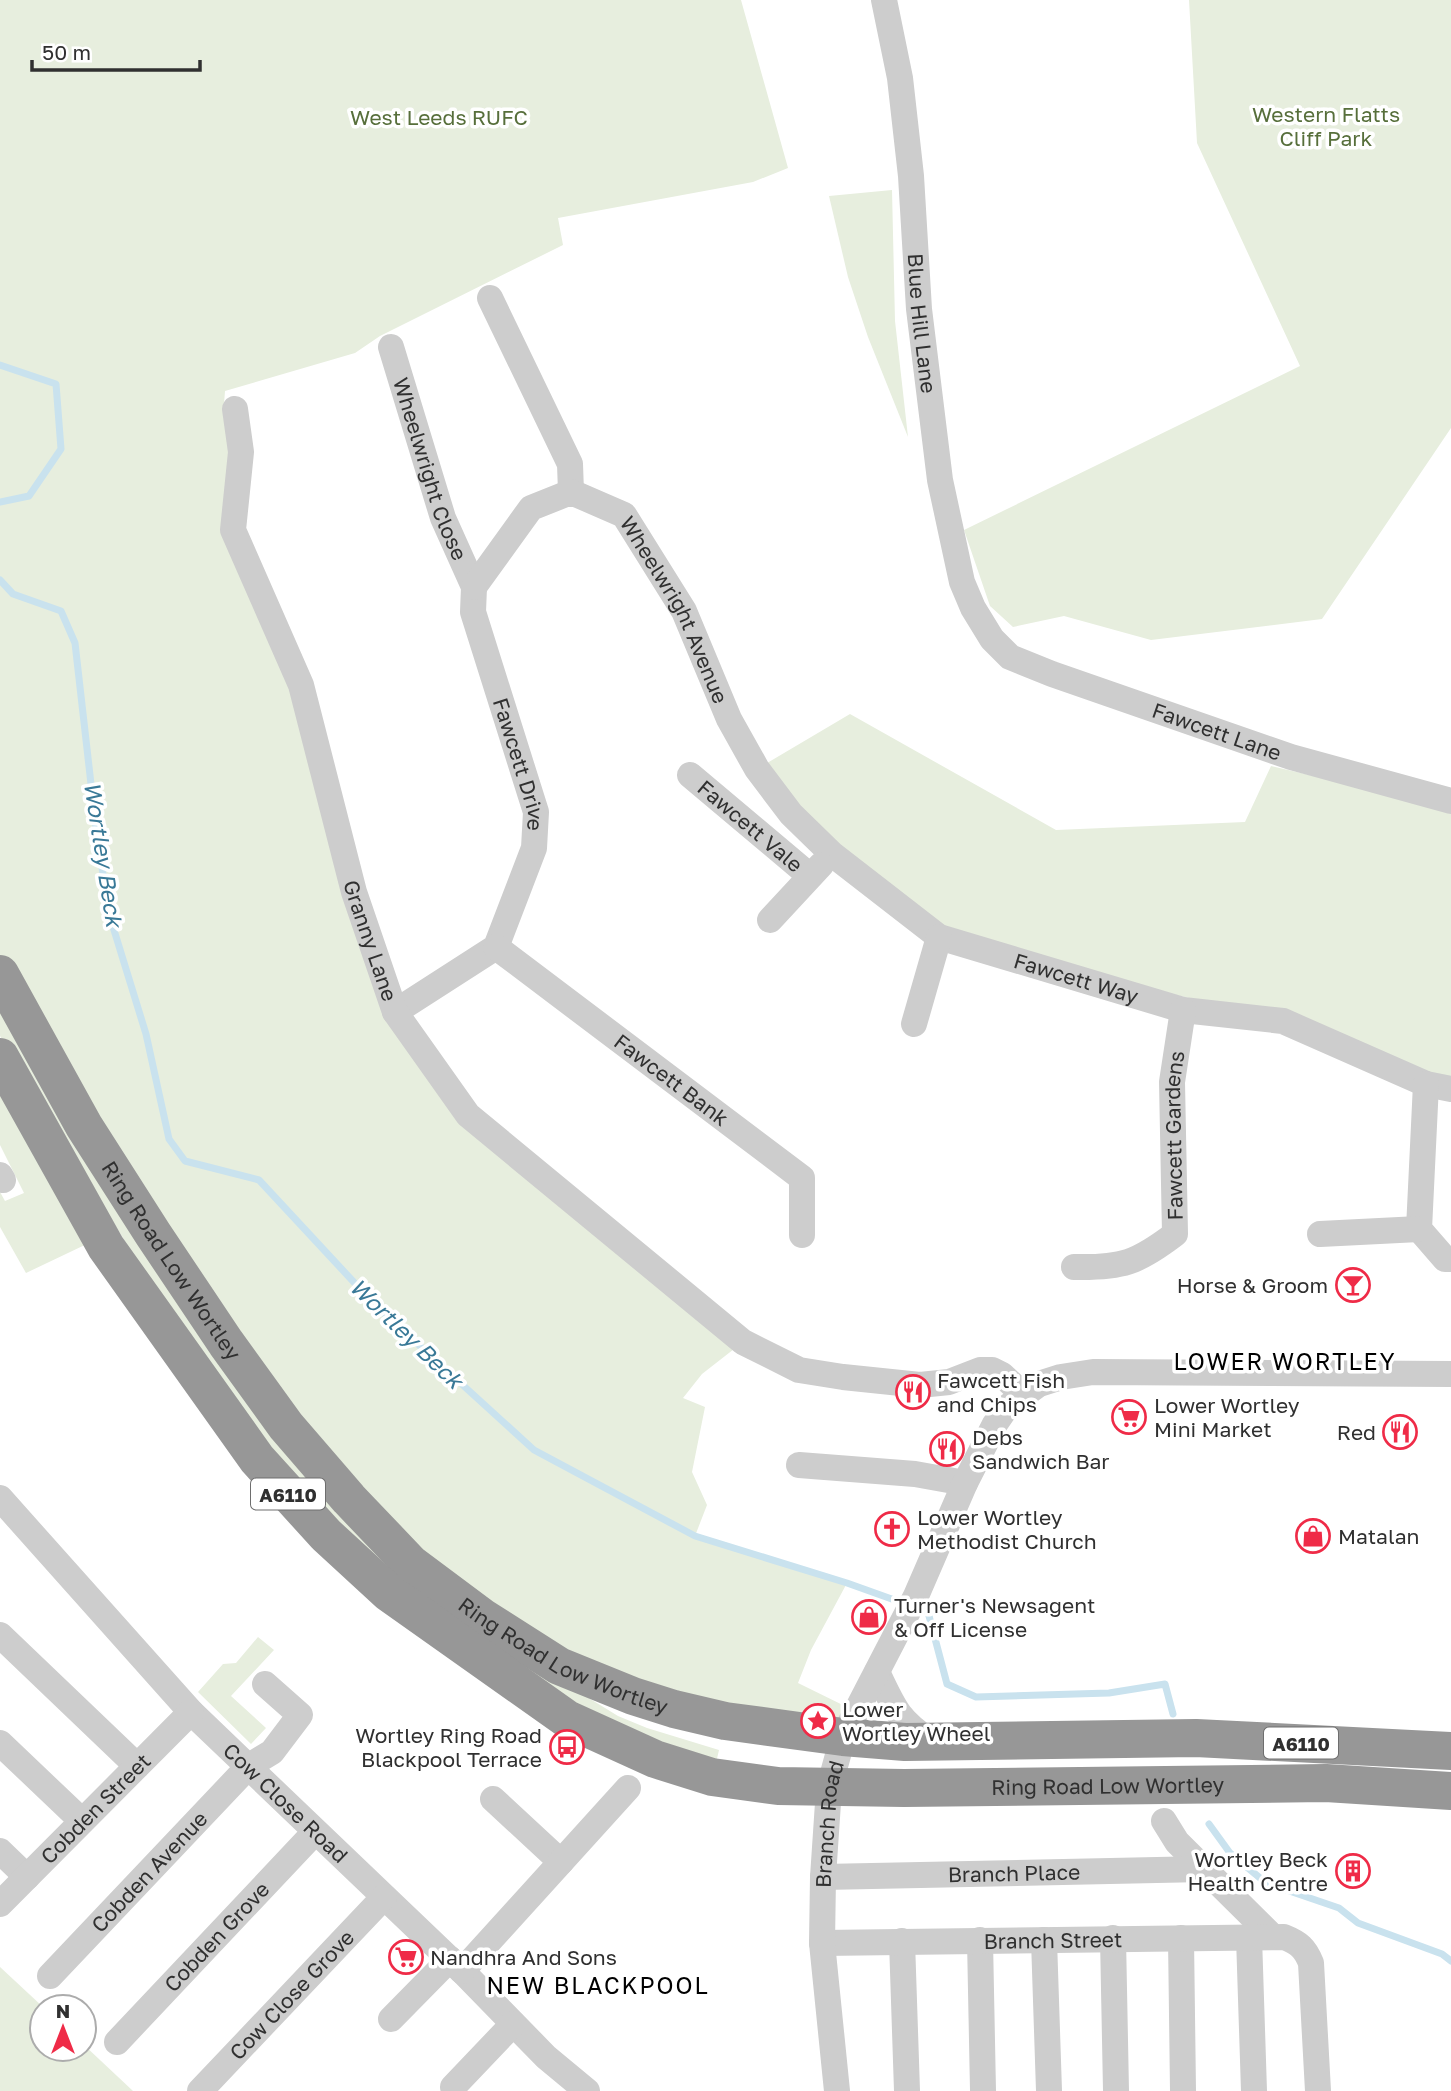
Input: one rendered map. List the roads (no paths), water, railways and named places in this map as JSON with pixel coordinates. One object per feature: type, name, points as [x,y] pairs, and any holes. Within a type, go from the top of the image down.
[{"type":"highway","name":"Ring Road Low Wortley","points":[[0,974],[84,1126],[226,1343],[286,1426],[349,1499],[411,1564],[482,1617],[559,1666],[633,1696],[674,1709],[726,1721],[843,1737],[930,1741],[1150,1738],[1451,1751]]},
{"type":"highway","name":"Ring Road Low Wortley","points":[[0,1057],[106,1247],[265,1469],[326,1535],[389,1593],[484,1663],[567,1719],[655,1759],[721,1779],[778,1786],[904,1788],[1326,1783],[1451,1791]]},
{"type":"highway","name":"A6110","points":[[726,1721],[781,1746],[803,1760],[829,1788]]},
{"type":"highway","name":"A6110","points":[[843,1737],[855,1755],[874,1773],[904,1788]]},
{"type":"street","name":"Blue Hill Lane","points":[[884,0],[900,78],[911,176],[919,309],[940,480],[962,582],[973,608],[992,639]]},
{"type":"street","points":[[474,587],[531,508],[571,492],[570,464],[490,298]]},
{"type":"street","name":"Wheelwright Close","points":[[391,347],[443,518],[474,587]]},
{"type":"street","name":"Granny Lane","points":[[236,409],[241,452],[233,530],[301,684],[354,892],[395,1012],[468,1115],[743,1342],[799,1370],[843,1377],[920,1385],[949,1382],[980,1370],[992,1370],[1002,1375],[1023,1394]]},
{"type":"street","name":"Wheelwright Avenue","points":[[571,492],[624,515],[684,611],[729,719],[757,769]]},
{"type":"street","name":"Fawcett Drive","points":[[474,587],[473,612],[536,812],[534,848],[496,947]]},
{"type":"street","name":"Fawcett Lane","points":[[992,639],[1010,657],[1052,674],[1291,757],[1451,801]]},
{"type":"street","name":"Fawcett Way","points":[[757,769],[791,814],[832,854],[939,937],[1183,1010],[1283,1021],[1439,1086]]},
{"type":"street","name":"Fawcett Vale","points":[[690,775],[810,876]]},
{"type":"street","name":"Fawcett Vale","points":[[770,920],[832,854]]},
{"type":"street","points":[[914,1024],[939,937]]},
{"type":"street","points":[[395,1012],[496,947]]},
{"type":"street","name":"Fawcett Bank","points":[[496,947],[803,1178],[802,1235]]},
{"type":"street","name":"Fawcett Gardens","points":[[1074,1267],[1108,1268],[1147,1256],[1175,1234],[1172,1082],[1183,1010]]},
{"type":"street","points":[[1439,1086],[1419,1229],[1445,1259],[1451,1259]]},
{"type":"street","points":[[1320,1234],[1419,1229]]},
{"type":"street","points":[[1023,1394],[1039,1384],[1061,1377],[1093,1372],[1451,1374]]},
{"type":"street","name":"Branch Road","points":[[837,2091],[822,1942],[829,1788],[843,1737],[912,1604],[965,1483],[995,1424],[1006,1408],[1023,1394]]},
{"type":"street","points":[[799,1465],[915,1474],[965,1483]]},
{"type":"street","name":"Cow Close Road","points":[[0,1498],[191,1712],[456,1965],[546,2057],[587,2091]]},
{"type":"street","points":[[0,1635],[137,1766]]},
{"type":"street","points":[[877,1672],[896,1711],[908,1727],[930,1741]]},
{"type":"street","name":"Cobden Avenue","points":[[50,1976],[248,1766],[272,1752],[300,1715],[265,1684]]},
{"type":"street","name":"Cobden Street","points":[[0,1904],[191,1712]]},
{"type":"street","points":[[0,1743],[82,1821]]},
{"type":"street","points":[[391,2019],[456,1965],[561,1862],[628,1788]]},
{"type":"street","points":[[493,1799],[561,1862]]},
{"type":"street","points":[[1164,1821],[1177,1842],[1269,1937],[1298,1942],[1306,1950],[1311,1963],[1318,2091]]},
{"type":"street","name":"Cobden Grove","points":[[117,2042],[315,1832]]},
{"type":"street","points":[[0,1851],[27,1877]]},
{"type":"street","name":"Branch Place","points":[[823,1877],[1205,1869]]},
{"type":"street","name":"Cow Close Grove","points":[[200,2091],[384,1897]]},
{"type":"street","points":[[1254,2091],[1269,1937]]},
{"type":"street","name":"Branch Street","points":[[822,1942],[1269,1937]]},
{"type":"street","points":[[1113,1938],[1116,2091]]},
{"type":"street","points":[[1181,1938],[1183,2091]]},
{"type":"street","points":[[980,1940],[983,2091]]},
{"type":"street","points":[[1044,1940],[1049,2091]]},
{"type":"street","points":[[902,1941],[907,2091]]},
{"type":"street","points":[[453,2087],[513,2024]]},
{"type":"waterway","name":"Wortley Beck","points":[[0,365],[56,384],[61,449],[29,496],[0,502]]},
{"type":"waterway","name":"Wortley Beck","points":[[0,580],[13,594],[61,611],[75,643],[97,837],[110,917],[146,1034],[169,1139],[185,1161],[259,1180],[376,1306],[534,1450],[695,1536],[847,1583],[928,1612],[947,1684],[976,1697],[1109,1693],[1165,1684],[1173,1714]]},
{"type":"waterway","name":"Wortley Beck","points":[[1209,1824],[1230,1853],[1266,1883],[1339,1908],[1358,1923],[1442,1954],[1451,1961]]},
{"type":"place","name":"Horse & Groom","points":[[1353,1285]]},
{"type":"place","name":"Fawcett Fish and Chips","points":[[913,1392]]},
{"type":"place","name":"Lower Wortley Mini Market","points":[[1129,1417]]},
{"type":"place","name":"Red","points":[[1400,1432]]},
{"type":"place","name":"Debs Sandwich Bar","points":[[947,1449]]},
{"type":"place","name":"Lower Wortley Methodist Church","points":[[892,1529]]},
{"type":"place","name":"Matalan","points":[[1313,1536]]},
{"type":"place","name":"Turner's Newsagent & Off License","points":[[869,1617]]},
{"type":"place","name":"Lower Wortley Wheel","points":[[818,1721]]},
{"type":"place","name":"Wortley Ring Road Blackpool Terrace","points":[[567,1747]]},
{"type":"place","name":"Wortley Beck Health Centre","points":[[1353,1871]]},
{"type":"place","name":"Nandhra And Sons","points":[[406,1957]]},
{"type":"district","name":"LOWER WORTLEY","points":[[1285,1361]]},
{"type":"district","name":"NEW BLACKPOOL","points":[[598,1985]]},
{"type":"park label","name":"West Leeds RUFC","points":[[439,117]]},
{"type":"park label","name":"Western Flatts Cliff Park","points":[[1326,126]]}]
